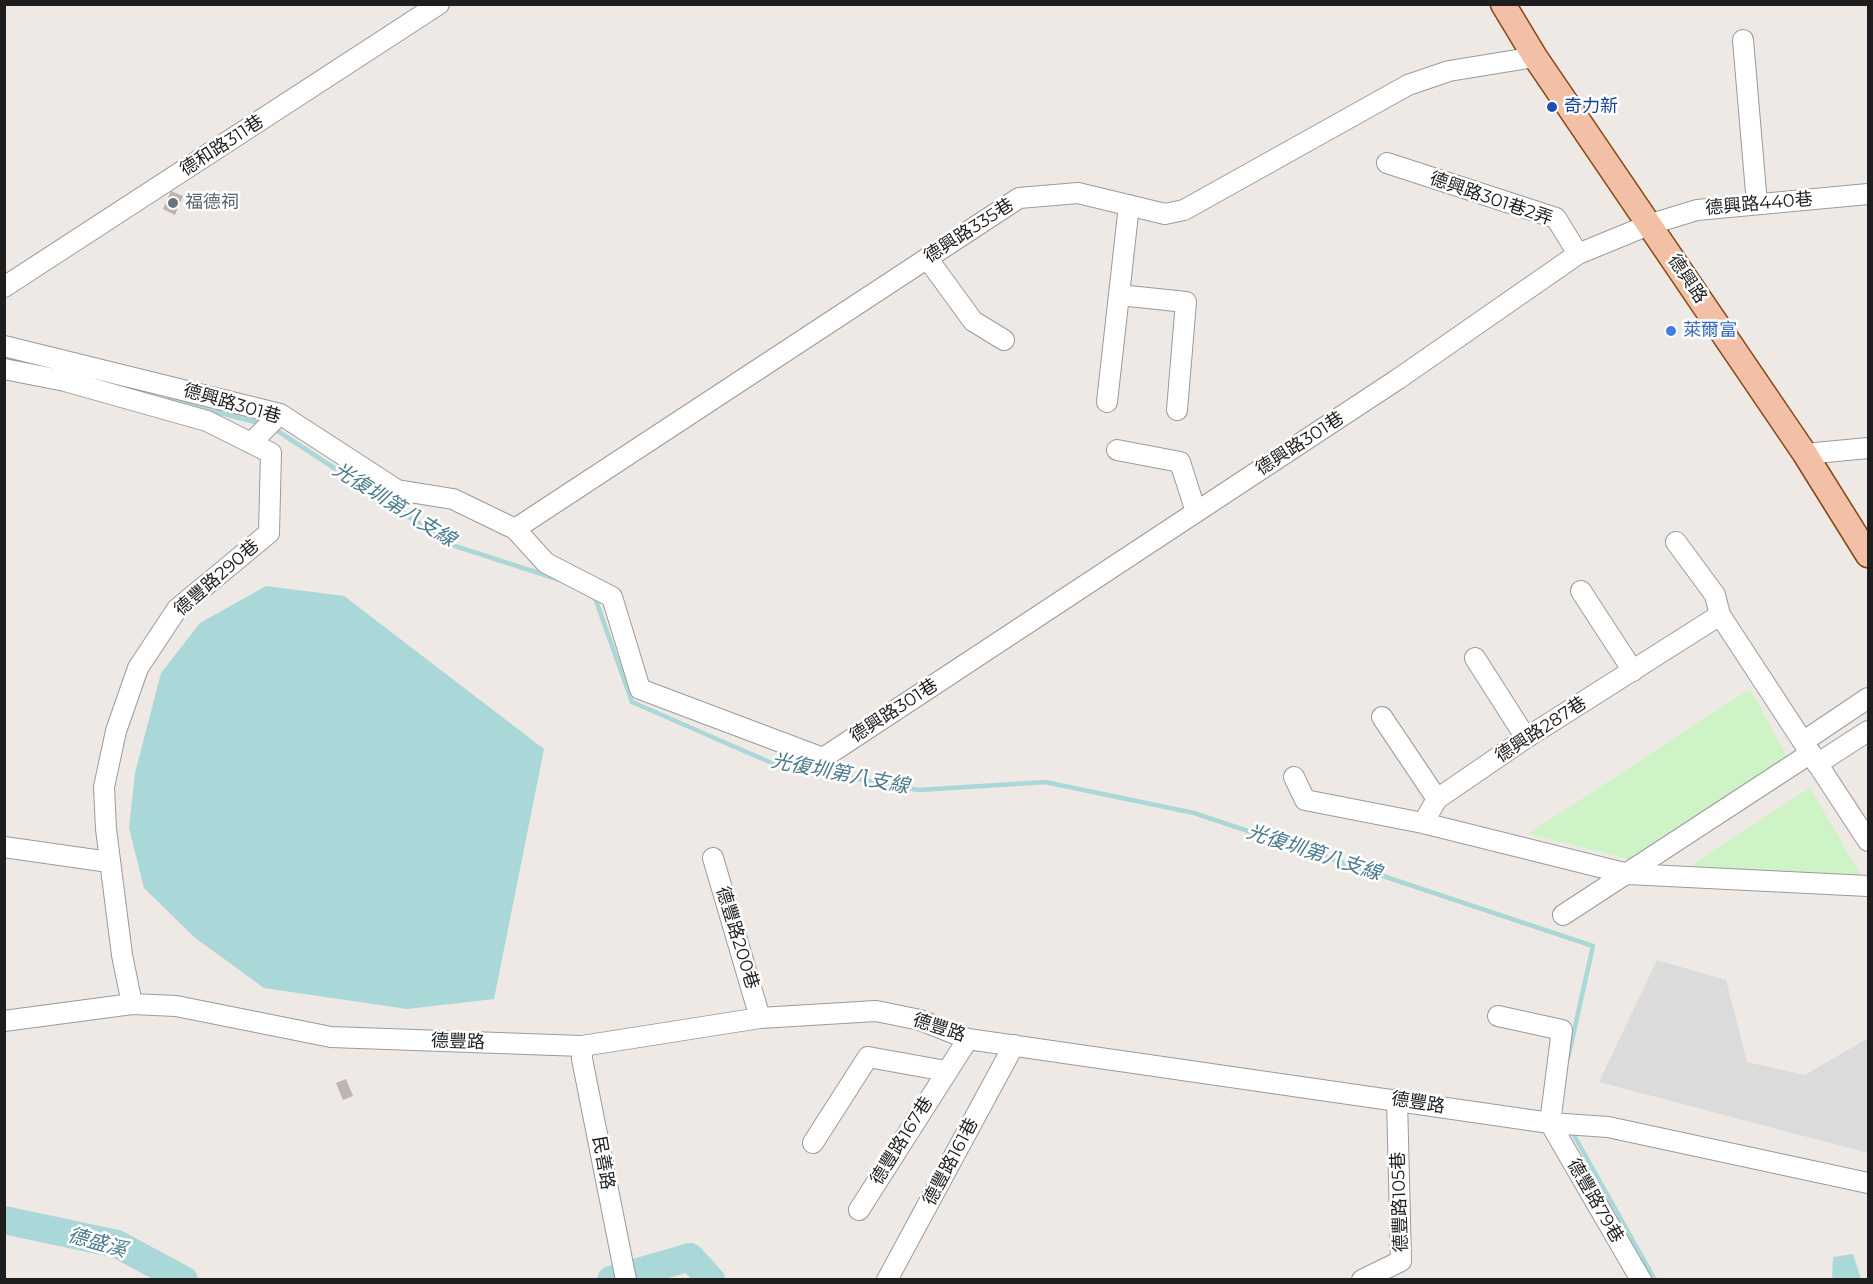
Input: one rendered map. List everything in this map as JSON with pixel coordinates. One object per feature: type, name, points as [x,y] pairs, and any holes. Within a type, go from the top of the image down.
[{"type":"main road","name":"德興路","points":[[1503,4],[1535,57],[1651,224],[1805,454],[1869,555]]},
{"type":"street","name":"德和路311巷","points":[[4,287],[439,4]]},
{"type":"street","points":[[1743,40],[1757,204]]},
{"type":"street","name":"德興路335巷","points":[[515,529],[1019,198],[1078,193],[1165,214],[1184,210],[1408,85],[1449,71],[1535,57]]},
{"type":"street","name":"德興路301巷2弄","points":[[1387,163],[1556,218],[1578,254]]},
{"type":"street","name":"德興路440巷","points":[[1651,224],[1697,210],[1869,194]]},
{"type":"street","points":[[1107,402],[1130,205]]},
{"type":"street","name":"德興路301巷","points":[[4,346],[280,414],[398,490],[453,499],[515,529],[546,562],[612,597],[640,689],[823,758],[1398,379],[1578,254],[1651,224]]},
{"type":"street","points":[[927,258],[973,321],[1005,340]]},
{"type":"street","points":[[1119,295],[1186,302],[1177,410]]},
{"type":"street","name":"德豐路290巷","points":[[4,369],[65,381],[207,421],[271,453],[269,533],[177,609],[138,668],[116,731],[104,788],[109,862],[132,1004]]},
{"type":"street","points":[[251,443],[280,414]]},
{"type":"street","points":[[1805,454],[1869,448]]},
{"type":"street","points":[[1117,450],[1180,462],[1196,512]]},
{"type":"street","points":[[1676,542],[1715,595],[1720,615],[1869,841]]},
{"type":"street","points":[[1581,591],[1634,671]]},
{"type":"street","name":"德興路287巷","points":[[1423,824],[1437,799],[1526,738],[1720,615]]},
{"type":"street","points":[[1475,658],[1526,738]]},
{"type":"street","points":[[1563,915],[1810,753],[1869,698]]},
{"type":"street","points":[[1382,717],[1437,799]]},
{"type":"street","points":[[1810,753],[1869,731]]},
{"type":"street","points":[[1294,777],[1305,800],[1423,824],[1628,874],[1869,886]]},
{"type":"street","points":[[4,847],[109,862]]},
{"type":"street","name":"德豐路200巷","points":[[713,858],[760,1018]]},
{"type":"street","name":"德豐路","points":[[4,1022],[132,1004],[176,1006],[331,1037],[582,1046],[760,1018],[876,1011],[920,1020],[968,1039],[1550,1123],[1608,1127],[1869,1183]]},
{"type":"street","points":[[1498,1016],[1562,1030],[1550,1123]]},
{"type":"street","name":"德豐路167巷","points":[[859,1210],[968,1039]]},
{"type":"street","name":"德豐路161巷","points":[[887,1280],[1014,1045]]},
{"type":"street","name":"民善路","points":[[582,1046],[582,1059],[626,1280]]},
{"type":"street","name":"德豐路167巷","points":[[813,1143],[868,1058],[946,1071]]},
{"type":"street","name":"德豐路105巷","points":[[1362,1280],[1401,1261],[1396,1099]]},
{"type":"street","name":"德豐路79巷","points":[[1550,1123],[1641,1280]]},
{"type":"shaded area","points":[[1657,960],[1726,980],[1747,1062],[1805,1075],[1868,1038],[1868,1153],[1599,1082]]},
{"type":"green space","points":[[1750,689],[1788,759],[1632,860],[1528,834]]},
{"type":"green space","points":[[1810,788],[1863,879],[1684,870]]},
{"type":"water","points":[[266,586],[344,596],[544,749],[494,999],[407,1009],[264,988],[194,937],[144,888],[129,828],[135,773],[161,673],[200,623]]},
{"type":"water","points":[[1853,1254],[1861,1279],[1832,1279],[1833,1257]]},
{"type":"building","name":"福德祠","points":[[171,191],[183,196],[175,215],[163,209]]},
{"type":"building","points":[[346,1079],[353,1096],[343,1100],[336,1083]]},
{"type":"waterway","name":"光復圳第八支線","points":[[169,400],[263,424]]},
{"type":"waterway","name":"光復圳第八支線","points":[[273,428],[452,545],[560,580]]},
{"type":"waterway","name":"光復圳第八支線","points":[[594,595],[632,702],[774,764],[919,790],[1045,782],[1194,813],[1593,946],[1568,1058]]},
{"type":"waterway","name":"光復圳第八支線","points":[[1571,1130],[1655,1280]]},
{"type":"waterway","name":"德盛溪","points":[[4,1220],[117,1244],[184,1280]]},
{"type":"waterway","name":"德盛溪","points":[[611,1280],[690,1257],[711,1280]]},
{"type":"place","name":"奇力新","points":[[1552,107]]},
{"type":"place","name":"福德祠","points":[[173,203]]},
{"type":"place","name":"萊爾富","points":[[1671,331]]}]
